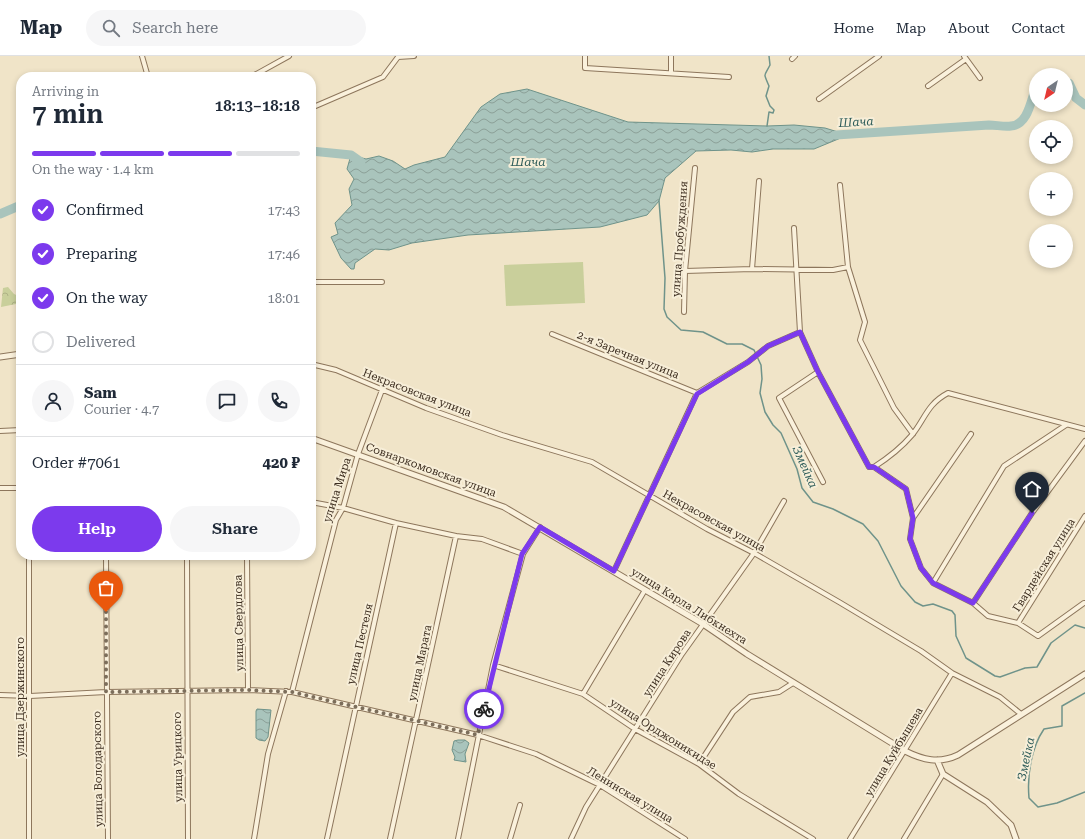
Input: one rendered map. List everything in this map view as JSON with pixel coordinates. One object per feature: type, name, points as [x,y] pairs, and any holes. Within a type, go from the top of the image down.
[{"type":"street","points":[[147,72],[143,57],[148,56]]},
{"type":"street","points":[[260,72],[289,56]]},
{"type":"street","points":[[316,106],[383,77],[398,57],[414,56]]},
{"type":"street","points":[[585,56],[585,68],[729,77]]},
{"type":"street","points":[[670,73],[671,56]]},
{"type":"street","points":[[819,100],[879,56]]},
{"type":"street","points":[[928,86],[965,58],[980,78]]},
{"type":"street","name":"улица Пробуждения","points":[[684,312],[685,272],[695,168]]},
{"type":"street","points":[[752,269],[759,181]]},
{"type":"street","points":[[840,185],[848,267],[865,322],[860,340],[894,408],[913,434]]},
{"type":"street","points":[[794,228],[800,332],[818,372],[869,467],[874,467],[906,489],[913,518],[910,539],[921,568],[933,583],[973,603],[988,616],[1018,623],[1038,636],[1084,602]]},
{"type":"street","points":[[685,272],[752,269],[833,270],[848,267]]},
{"type":"street","points":[[316,282],[382,282]]},
{"type":"street","points":[[614,571],[697,394],[748,362],[765,348],[800,332]]},
{"type":"street","name":"2-я Заречная улица","points":[[552,334],[697,394]]},
{"type":"street","points":[[0,357],[16,355]]},
{"type":"street","name":"Некрасовская улица","points":[[316,365],[336,370],[382,390],[502,435],[592,462],[707,530],[754,553],[909,644],[952,673],[1000,698],[1021,714]]},
{"type":"street","points":[[818,372],[779,398],[823,482]]},
{"type":"street","name":"улица Мира","points":[[292,692],[336,520],[343,508],[358,454],[382,390]]},
{"type":"street","points":[[874,467],[895,453],[913,434],[930,406],[939,398],[948,393],[1085,429]]},
{"type":"street","points":[[933,583],[1004,466],[1066,425]]},
{"type":"street","points":[[0,431],[16,430]]},
{"type":"street","points":[[913,518],[970,434]]},
{"type":"street","name":"Совнаркомовская улица","points":[[316,440],[504,507],[540,527]]},
{"type":"street","points":[[973,603],[1032,513],[1085,441]]},
{"type":"street","points":[[0,488],[16,488]]},
{"type":"street","name":"улица Кирова","points":[[571,839],[586,807],[635,729],[703,624],[754,553],[784,501]]},
{"type":"street","points":[[316,503],[343,508],[396,523],[456,536],[482,539],[522,554]]},
{"type":"street","name":"Гвардейская улица","points":[[1018,623],[1085,516]]},
{"type":"street","name":"улица Пестеля","points":[[327,839],[396,523]]},
{"type":"street","points":[[458,839],[493,665],[522,554],[540,527]]},
{"type":"street","name":"улица Карла Либкнехта","points":[[540,527],[703,624],[793,683],[905,751],[922,759],[937,760]]},
{"type":"street","name":"улица Марата","points":[[390,839],[456,536]]},
{"type":"street","name":"улица Дзержинского","points":[[29,560],[29,839]]},
{"type":"street","name":"улица Володарского","points":[[106,560],[108,839]]},
{"type":"street","name":"улица Урицкого","points":[[187,560],[186,692],[188,839]]},
{"type":"street","name":"улица Свердлова","points":[[247,560],[248,690]]},
{"type":"street","points":[[583,694],[645,590]]},
{"type":"street","name":"улица Орджоникидзе","points":[[493,665],[583,694],[635,729],[699,764],[739,794],[813,839]]},
{"type":"street","name":"улица Куйбышева","points":[[850,839],[952,673]]},
{"type":"street","points":[[1016,839],[1011,825],[988,802],[943,774],[937,760],[948,760],[958,755],[1085,674]]},
{"type":"street","points":[[699,764],[733,712],[750,697],[779,692],[793,683]]},
{"type":"street","name":"Ленинская улица","points":[[0,696],[106,692],[248,690],[292,692],[478,735],[536,754],[600,785],[685,839]]},
{"type":"street","points":[[254,839],[268,754],[286,692]]},
{"type":"street","points":[[904,839],[943,774]]},
{"type":"street","points":[[510,839],[520,805]]},
{"type":"green space","points":[[583,262],[585,303],[506,306],[504,265]]},
{"type":"green space","points":[[8,287],[16,295],[16,304],[1,307],[3,288]]},
{"type":"water","name":"Шача","points":[[527,89],[628,122],[767,126],[794,125],[825,128],[848,135],[814,149],[773,149],[752,152],[731,150],[696,151],[665,178],[659,201],[647,215],[600,227],[468,235],[412,243],[389,250],[375,249],[355,263],[354,269],[351,269],[341,258],[331,237],[338,234],[335,223],[352,205],[349,189],[354,179],[347,169],[351,155],[366,159],[379,156],[393,161],[405,169],[414,165],[445,157],[481,107],[500,94]]},
{"type":"water","points":[[257,709],[271,710],[268,737],[265,741],[256,738]]},
{"type":"water","points":[[465,740],[469,743],[465,754],[466,762],[454,760],[455,757],[452,750],[454,741]]},
{"type":"waterway","points":[[767,126],[769,112],[773,113],[774,110],[770,106],[766,96],[769,86],[765,75],[770,65],[769,56]]},
{"type":"waterway","name":"Шача","points":[[1073,92],[1076,98],[1085,105]]},
{"type":"waterway","name":"Шача","points":[[836,135],[989,125],[1011,126],[1017,125],[1025,117],[1029,108]]},
{"type":"waterway","name":"Шача","points":[[316,152],[351,155],[361,162]]},
{"type":"waterway","name":"Змейка","points":[[659,201],[665,278],[664,309],[667,317],[681,330],[703,332],[727,344],[742,344],[754,350],[761,365],[762,379],[760,393],[765,412],[773,425],[781,433],[797,469],[802,488],[813,502],[833,509],[863,524],[878,541],[901,586],[915,602],[923,606],[933,604],[952,611],[955,615],[956,636],[966,658],[995,676],[1000,677],[1025,668],[1037,667],[1051,643],[1075,625],[1085,628]]},
{"type":"waterway","name":"Шача","points":[[0,214],[16,207]]},
{"type":"waterway","name":"Змейка","points":[[1085,693],[1062,706],[1062,726],[1044,729],[1040,736],[1033,753],[1029,771],[1029,798],[1038,807],[1057,803],[1085,792]]},
{"type":"way so far","points":[[106,612],[106,692],[248,690],[292,692],[478,735],[484,709]]},
{"type":"route","points":[[484,709],[493,665],[522,554],[540,527],[614,571],[673,442],[697,394],[748,362],[768,346],[800,332],[818,372],[869,467],[874,467],[906,489],[913,518],[910,539],[921,568],[933,583],[973,603],[1032,513]]}]
